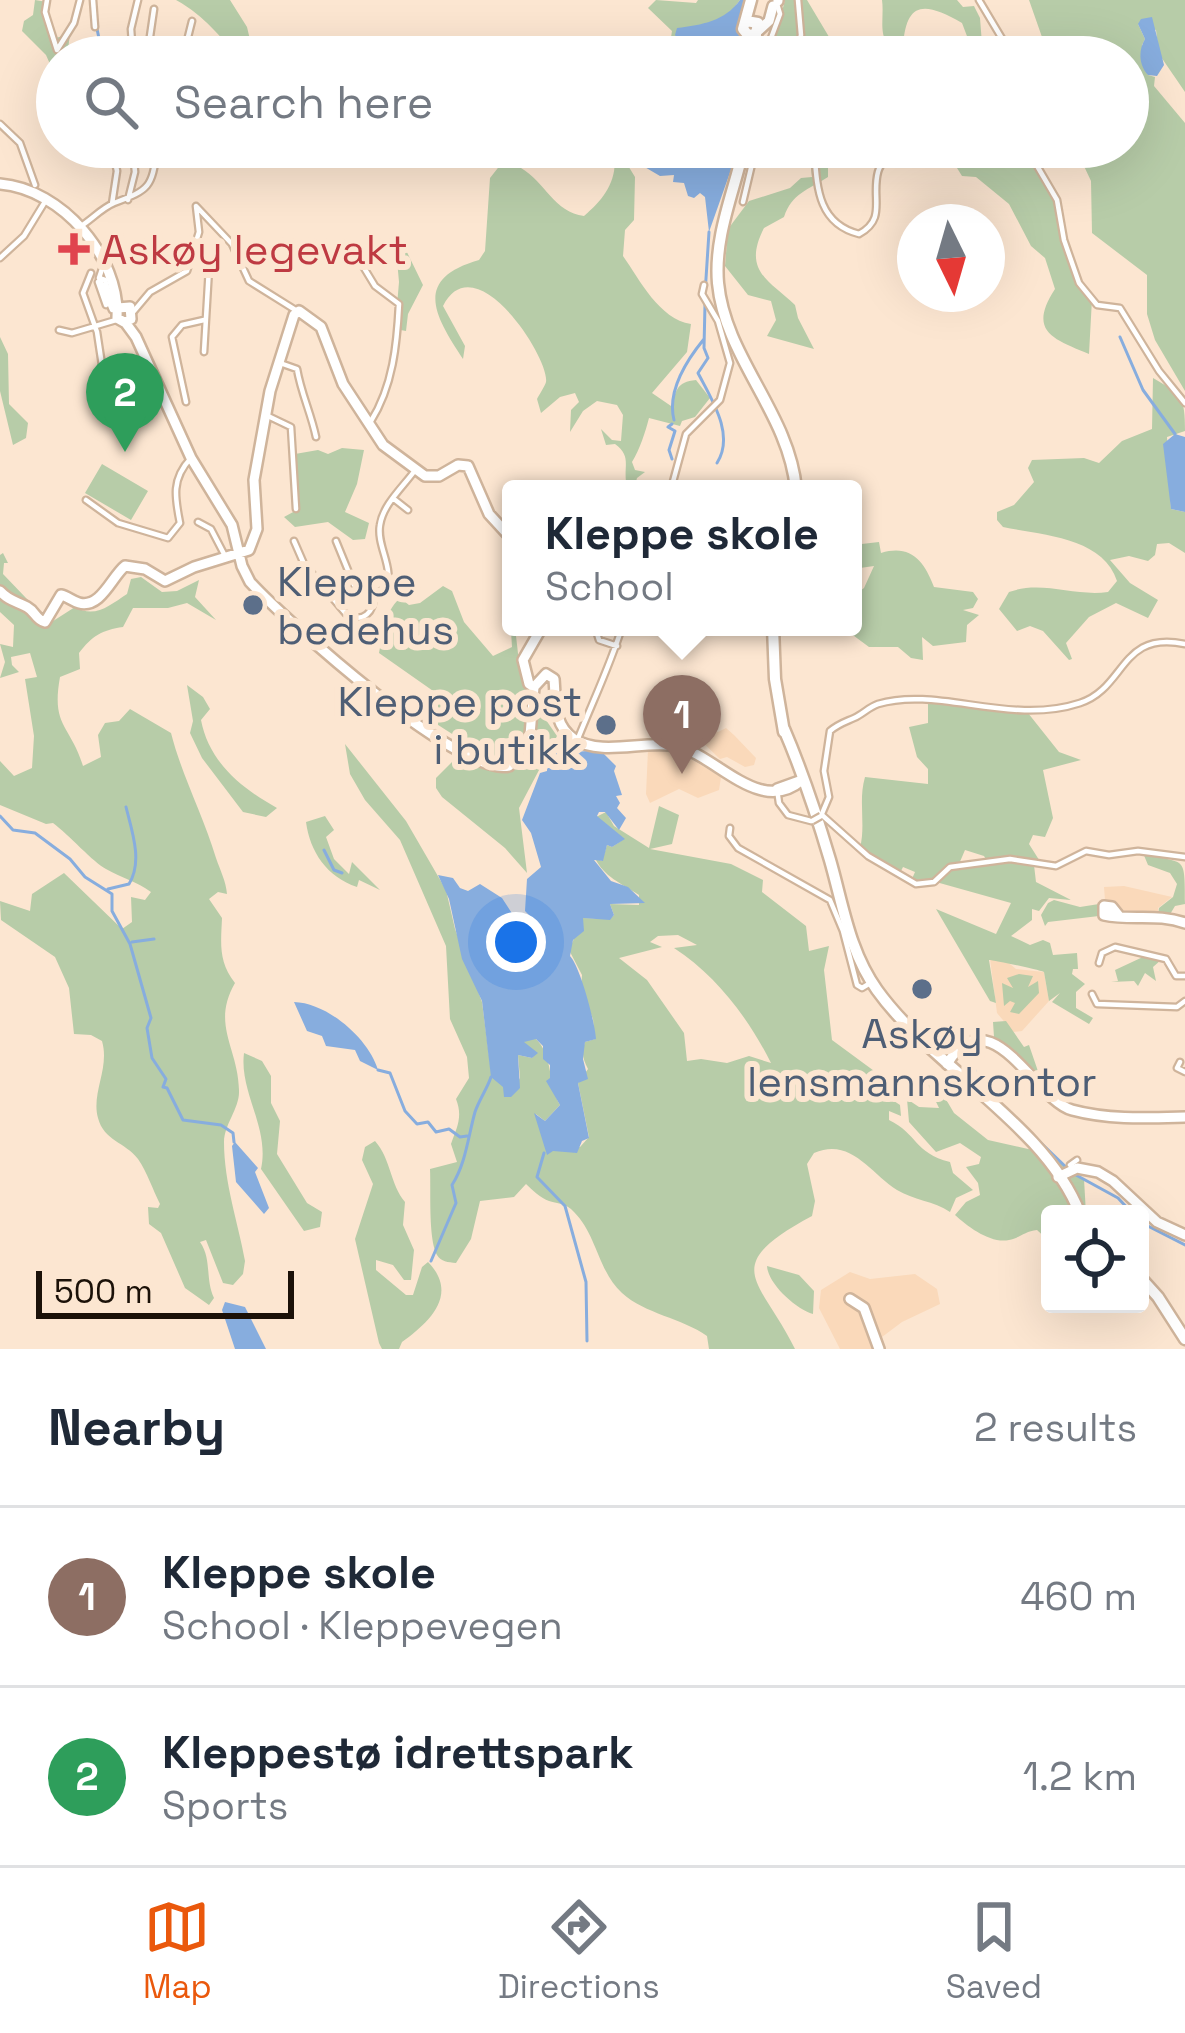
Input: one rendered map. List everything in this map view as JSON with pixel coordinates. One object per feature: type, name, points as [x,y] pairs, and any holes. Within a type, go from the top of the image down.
[{"type":"main road","points":[[751,0],[755,36]]},
{"type":"main road","points":[[753,27],[769,21],[774,2]]},
{"type":"main road","points":[[739,168],[712,281],[729,328],[789,452],[794,480]]},
{"type":"main road","points":[[0,184],[20,187],[46,200],[83,229],[191,458],[232,525],[234,556],[250,582],[333,659],[439,739],[482,763],[502,768],[518,756],[532,730],[534,687],[544,675],[552,677],[561,725],[577,741],[596,746],[677,746],[738,782],[793,783]]},
{"type":"main road","points":[[712,281],[725,222]]},
{"type":"main road","points":[[0,591],[44,622],[61,595],[87,602],[104,593],[124,566],[146,569],[165,581],[249,550],[256,534],[253,484],[278,363],[296,311],[320,324],[343,384],[380,442],[434,477],[466,465],[489,514],[502,528]]},
{"type":"main road","points":[[534,687],[523,660],[537,636]]},
{"type":"main road","points":[[773,636],[776,689],[793,783],[823,836],[854,949],[896,1013],[1066,1170],[1076,1205]]},
{"type":"main road","points":[[784,729],[793,783]]},
{"type":"main road","points":[[1120,917],[1163,917],[1185,923]]},
{"type":"main road","points":[[952,1060],[977,1042],[1000,1045],[1070,1110],[1119,1118],[1185,1117]]},
{"type":"main road","points":[[1066,1170],[1086,1169],[1106,1176],[1156,1222],[1185,1235]]},
{"type":"main road","points":[[1149,1286],[1185,1339]]},
{"type":"main road","points":[[850,1299],[864,1308],[879,1349]]},
{"type":"street","points":[[47,0],[46,18],[53,36]]},
{"type":"street","points":[[66,36],[80,0]]},
{"type":"street","points":[[93,0],[95,26]]},
{"type":"street","points":[[132,36],[138,0]]},
{"type":"street","points":[[798,0],[800,36]]},
{"type":"street","points":[[979,0],[1000,36]]},
{"type":"street","points":[[768,36],[780,14],[774,2]]},
{"type":"street","points":[[150,36],[154,10]]},
{"type":"street","points":[[188,36],[192,21]]},
{"type":"street","points":[[0,124],[20,143],[35,185]]},
{"type":"street","points":[[112,204],[116,168]]},
{"type":"street","points":[[128,200],[135,168]]},
{"type":"street","points":[[83,229],[112,204],[139,196],[149,185],[153,168]]},
{"type":"street","points":[[743,202],[751,168]]},
{"type":"street","points":[[817,168],[823,208],[843,228],[859,234],[878,215],[880,168]]},
{"type":"street","points":[[1039,168],[1058,200],[1064,240],[1081,286],[1097,305],[1120,308],[1185,403]]},
{"type":"street","points":[[0,258],[24,236],[46,200]]},
{"type":"street","points":[[59,331],[70,334],[98,324],[185,273],[199,232],[196,206],[232,244],[249,281],[296,311]]},
{"type":"street","points":[[104,209],[111,217]]},
{"type":"street","points":[[194,253],[204,257],[209,268],[204,352]]},
{"type":"street","points":[[358,258],[374,286],[400,304],[399,335],[387,388],[368,423]]},
{"type":"street","points":[[102,272],[124,312]]},
{"type":"street","points":[[91,273],[83,291],[98,324],[110,418]]},
{"type":"street","points":[[673,480],[686,434],[719,400],[730,362],[718,321],[702,294],[712,281]]},
{"type":"street","points":[[187,402],[172,338],[182,325],[204,320]]},
{"type":"street","points":[[278,363],[298,370],[300,393],[316,437]]},
{"type":"street","points":[[268,416],[291,427],[296,509]]},
{"type":"street","points":[[86,500],[118,523],[168,538],[180,523],[174,494],[191,458]]},
{"type":"street","points":[[336,541],[353,584],[364,594],[374,595],[389,584],[379,526],[416,469]]},
{"type":"street","points":[[394,499],[408,510]]},
{"type":"street","points":[[198,522],[211,529],[234,556]]},
{"type":"street","points":[[293,541],[304,564],[347,615],[366,616],[373,608],[374,595]]},
{"type":"street","points":[[601,636],[616,646]]},
{"type":"street","points":[[577,741],[619,636]]},
{"type":"street","points":[[793,783],[779,803],[788,815],[812,821],[822,816],[830,797],[824,771],[830,730],[872,706],[920,700],[1010,711],[1077,704],[1104,688],[1135,650],[1166,642],[1185,644]]},
{"type":"street","points":[[822,816],[868,856],[916,884],[934,882],[952,866],[1010,859],[1056,866],[1086,851],[1185,857]]},
{"type":"street","points":[[730,828],[730,840],[738,848],[830,900],[857,986],[872,982]]},
{"type":"street","points":[[1099,964],[1102,953],[1115,947],[1166,958],[1176,976],[1185,976]]},
{"type":"street","points":[[1092,994],[1097,1004],[1177,1007],[1185,1001]]},
{"type":"street","points":[[1180,1063],[1177,1068],[1185,1072]]},
{"type":"shaded area","points":[[708,725],[718,732],[726,728],[756,758],[754,765],[720,759],[698,738]]},
{"type":"shaded area","points":[[648,750],[679,752],[721,777],[719,790],[698,798],[679,789],[650,803],[646,794]]},
{"type":"shaded area","points":[[1124,886],[1172,897],[1158,908],[1158,915],[1123,915],[1115,903],[1105,900],[1104,887]]},
{"type":"shaded area","points":[[990,959],[1004,959],[1016,969],[1044,972],[1049,1001],[1022,1031],[1013,1032],[997,1013]]},
{"type":"shaded area","points":[[850,1272],[870,1279],[915,1274],[937,1289],[940,1304],[882,1337],[886,1349],[840,1349],[819,1308],[821,1290]]},
{"type":"green space","points":[[35,0],[47,2],[52,36],[36,36],[36,45],[22,31],[24,21],[33,15]]},
{"type":"green space","points":[[176,0],[230,0],[249,36],[220,36]]},
{"type":"green space","points":[[656,0],[740,0],[730,13],[691,36],[671,36],[672,31],[648,8]]},
{"type":"green space","points":[[785,0],[807,0],[828,36],[776,36]]},
{"type":"green space","points":[[882,0],[957,0],[963,7],[974,6],[981,36],[967,36],[962,23],[928,9],[913,13],[904,36],[884,36]]},
{"type":"green space","points":[[1029,0],[1185,0],[1185,92],[1159,54],[1156,30],[1138,24],[1144,36],[1042,36]]},
{"type":"green space","points":[[1149,75],[1155,77],[1154,86],[1185,123],[1185,391],[1155,340],[1147,314],[1147,275],[1092,233],[1091,181],[1085,168],[1149,168]]},
{"type":"green space","points":[[498,168],[521,168],[557,203],[584,216],[610,185],[615,168],[630,168],[635,177],[634,220],[625,230],[623,256],[660,307],[691,324],[687,352],[652,393],[671,406],[681,385],[696,380],[710,398],[695,417],[680,426],[649,418],[632,462],[635,470],[645,472],[636,480],[626,480],[625,457],[615,444],[606,445],[601,429],[612,440],[621,441],[623,415],[617,405],[597,401],[583,411],[570,432],[571,410],[579,402],[575,393],[560,397],[541,413],[537,399],[546,382],[544,369],[508,311],[473,288],[457,290],[443,306],[465,346],[463,359],[444,328],[435,300],[445,277],[479,260],[485,251],[490,178]]},
{"type":"green space","points":[[811,168],[828,168],[828,177],[791,202],[784,217],[764,228],[756,255],[768,281],[795,305],[814,349],[767,336],[776,320],[771,301],[748,295],[725,266],[728,229],[749,201],[812,177]]},
{"type":"green space","points":[[957,168],[1037,168],[1055,199],[1062,245],[1092,299],[1089,354],[1055,338],[1044,325],[1055,289],[1045,258],[1031,246],[1009,204],[976,177],[962,176]]},
{"type":"green space","points":[[404,246],[423,285],[408,314],[406,331],[395,329],[396,249]]},
{"type":"green space","points":[[0,337],[8,354],[9,404],[28,423],[26,438],[13,445],[0,391]]},
{"type":"green space","points":[[1153,378],[1176,393],[1184,411],[1185,431],[1167,437],[1171,509],[1185,512],[1185,553],[1169,543],[1157,544],[1148,561],[1129,556],[1110,560],[1130,583],[1158,600],[1148,618],[1116,603],[1089,617],[1066,643],[1069,660],[1043,631],[1030,626],[1017,631],[999,609],[1009,592],[1021,589],[1108,592],[1117,581],[1110,566],[1069,540],[1003,527],[997,512],[1014,505],[1034,482],[1028,468],[1032,460],[1084,458],[1099,463],[1122,441],[1152,429]]},
{"type":"green space","points":[[342,448],[364,450],[345,512],[369,523],[365,539],[353,540],[328,522],[295,527],[284,517],[295,511],[295,454],[318,450],[328,454]]},
{"type":"green space","points":[[102,464],[148,491],[131,520],[85,493]]},
{"type":"green space","points":[[879,542],[881,553],[901,551],[915,557],[934,587],[973,592],[978,599],[973,608],[963,610],[979,615],[967,625],[966,642],[933,646],[922,637],[923,660],[911,658],[898,647],[869,647],[854,636],[862,636],[862,589],[874,566],[862,568],[862,544]]},
{"type":"green space","points":[[3,553],[8,563],[4,563],[3,574],[50,623],[75,607],[89,612],[108,606],[127,594],[131,579],[141,577],[162,592],[177,591],[199,580],[195,597],[216,620],[187,603],[133,608],[123,627],[98,635],[84,647],[79,653],[80,669],[60,677],[58,693],[60,716],[83,766],[101,757],[98,735],[105,723],[119,721],[130,709],[171,733],[225,885],[227,894],[218,892],[209,899],[222,918],[223,959],[235,983],[225,1024],[239,1097],[224,1142],[245,1261],[243,1274],[233,1285],[223,1283],[206,1240],[200,1242],[214,1298],[209,1305],[185,1288],[161,1233],[149,1224],[148,1207],[160,1204],[141,1164],[101,1126],[96,1109],[104,1061],[102,1041],[74,1034],[69,988],[55,957],[1,920],[0,901],[30,911],[32,894],[64,873],[122,929],[132,922],[131,897],[145,900],[151,892],[101,866],[53,823],[0,805],[0,761],[14,776],[32,768],[34,736],[25,679],[37,677],[30,653],[11,657],[19,672],[0,678],[5,662],[0,644],[13,647],[14,625],[0,612]]},
{"type":"green space","points":[[443,586],[452,591],[464,622],[493,656],[512,647],[511,636],[516,636],[520,671],[540,696],[546,720],[557,736],[519,808],[527,873],[505,848],[442,797],[436,778],[458,756],[460,739],[421,714],[436,693],[379,653],[394,604],[400,598],[409,605],[420,603]]},
{"type":"green space","points":[[187,685],[210,709],[201,720],[219,761],[251,792],[277,808],[266,817],[243,812],[202,758],[190,733],[193,721]]},
{"type":"green space","points":[[928,702],[1028,713],[1059,752],[1081,760],[1043,770],[1053,818],[1045,837],[1033,835],[1029,844],[1041,863],[1008,858],[987,861],[965,850],[959,864],[919,882],[911,881],[915,872],[903,867],[899,875],[860,848],[865,777],[928,784],[928,769],[917,757],[909,727],[928,723]]},
{"type":"green space","points":[[345,744],[406,821],[446,890],[482,1002],[491,1071],[511,1094],[520,1078],[518,1055],[532,1058],[536,1053],[522,1042],[535,1038],[541,1045],[560,1105],[545,1121],[536,1114],[553,1150],[580,1147],[589,1137],[578,1083],[588,1069],[583,1049],[585,1042],[595,1039],[593,1019],[581,989],[582,975],[569,950],[583,918],[610,919],[614,915],[610,904],[639,905],[639,895],[608,875],[595,858],[602,861],[607,845],[624,839],[596,817],[606,812],[614,826],[649,848],[659,806],[679,815],[672,844],[650,849],[731,864],[763,880],[762,892],[806,926],[809,951],[829,946],[824,970],[832,1040],[900,1090],[867,1083],[900,1105],[901,1116],[889,1111],[889,1120],[929,1154],[950,1162],[953,1173],[973,1190],[956,1198],[950,1212],[897,1190],[849,1153],[827,1149],[814,1153],[807,1164],[815,1201],[812,1216],[764,1248],[756,1262],[760,1289],[795,1349],[709,1349],[707,1336],[622,1293],[574,1212],[526,1184],[514,1197],[480,1201],[471,1239],[456,1263],[441,1259],[432,1237],[430,1169],[457,1162],[451,1144],[459,1117],[456,1099],[469,1078],[467,1057],[450,1019],[446,946],[400,840],[365,800],[350,774]],"holes":[[[678,935],[697,945],[674,948],[730,999],[771,1063],[749,1056],[727,1063],[687,1061],[684,1033],[647,980],[619,958],[662,947],[650,942],[658,936]]]},
{"type":"green space","points":[[325,816],[334,830],[326,837],[334,859],[349,874],[352,862],[380,890],[359,880],[357,887],[346,883],[322,862],[306,822]]},
{"type":"green space","points":[[1143,853],[1175,861],[1183,868],[1185,904],[1175,906],[1169,916],[1158,915],[1159,908],[1173,897],[1177,884],[1170,873],[1148,865]]},
{"type":"green space","points":[[1011,861],[1034,865],[1036,882],[1071,900],[1049,898],[1039,911],[1032,909],[1032,920],[1011,936],[1030,945],[1043,940],[1050,943],[1053,955],[1077,953],[1078,969],[1072,974],[1085,984],[1076,992],[1076,1008],[1093,1018],[1089,1024],[1052,1002],[1060,993],[1049,1001],[1044,972],[1025,967],[989,960],[996,1003],[990,1001],[936,909],[996,934],[1011,903],[936,882],[952,867]]},
{"type":"green space","points":[[1054,900],[1080,907],[1099,904],[1099,916],[1045,926],[1041,915]]},
{"type":"green space","points":[[1145,956],[1161,960],[1153,967],[1156,981],[1145,973],[1138,986],[1134,981],[1111,982],[1118,981],[1115,970]]},
{"type":"green space","points":[[1033,976],[1028,987],[1038,981],[1039,993],[1019,1014],[1010,1012],[1015,1003],[1004,1006],[1002,983],[1013,988],[1007,978]]},
{"type":"green space","points":[[1006,1021],[1024,1047],[1029,1045],[1041,1080],[994,1037],[993,1022]]},
{"type":"green space","points":[[244,1053],[262,1061],[271,1076],[271,1103],[280,1121],[277,1154],[307,1203],[322,1212],[320,1227],[304,1231],[261,1169],[261,1139],[246,1082]]},
{"type":"green space","points":[[927,1083],[988,1140],[1046,1153],[1084,1179],[1085,1205],[1041,1205],[1041,1234],[1037,1230],[1009,1240],[980,1234],[955,1215],[980,1195],[966,1167],[979,1164],[981,1157],[960,1143],[936,1152],[909,1122],[907,1099],[919,1107],[939,1108]]},
{"type":"green space","points":[[375,1141],[405,1202],[403,1225],[414,1250],[411,1280],[404,1280],[393,1265],[376,1260],[376,1270],[406,1295],[413,1295],[428,1262],[441,1286],[437,1307],[399,1349],[382,1349],[379,1343],[355,1239],[373,1184],[362,1160],[365,1147]]},
{"type":"green space","points":[[767,1266],[799,1275],[814,1291],[813,1314],[784,1295]]},
{"type":"water","points":[[748,0],[738,29],[741,36],[675,35],[677,28],[704,23]]},
{"type":"water","points":[[1152,17],[1164,65],[1157,76],[1149,75],[1149,36],[1144,36],[1138,24]]},
{"type":"water","points":[[646,168],[732,168],[709,232],[705,197],[700,193],[688,196],[684,183],[673,182],[674,175],[660,176]]},
{"type":"water","points":[[1175,434],[1185,437],[1185,512],[1171,509],[1163,444]]},
{"type":"water","points":[[600,750],[616,766],[622,795],[616,796],[617,808],[626,818],[619,830],[605,812],[597,816],[625,839],[607,845],[603,861],[594,860],[611,881],[628,887],[645,903],[610,904],[614,915],[610,920],[583,918],[584,931],[573,940],[570,956],[586,995],[596,1039],[585,1042],[588,1079],[578,1083],[589,1138],[577,1153],[547,1155],[534,1113],[545,1121],[560,1105],[546,1081],[550,1065],[543,1059],[543,1046],[536,1039],[524,1042],[538,1053],[532,1058],[518,1055],[520,1088],[504,1097],[503,1087],[491,1077],[482,1001],[462,959],[449,899],[438,875],[453,878],[468,891],[480,884],[502,898],[517,921],[528,928],[532,918],[525,911],[527,879],[541,867],[522,820],[540,773],[547,771],[548,754]]},
{"type":"water","points":[[294,1002],[320,1009],[345,1025],[366,1046],[378,1070],[360,1061],[355,1050],[326,1046],[322,1036],[307,1031]]},
{"type":"water","points":[[235,1142],[258,1168],[255,1172],[269,1208],[264,1214],[236,1182]]},
{"type":"water","points":[[225,1302],[245,1307],[266,1349],[235,1349],[222,1310]]},
{"type":"waterway","points":[[97,29],[98,36]]},
{"type":"waterway","points":[[705,294],[709,232]]},
{"type":"waterway","points":[[705,304],[708,358],[698,373],[723,429],[717,463]]},
{"type":"waterway","points":[[1120,337],[1143,390],[1175,434]]},
{"type":"waterway","points":[[674,420],[676,388],[704,339]]},
{"type":"waterway","points":[[672,424],[668,427],[675,431],[669,450],[672,459]]},
{"type":"waterway","points":[[108,889],[129,884],[135,866],[126,807]]},
{"type":"waterway","points":[[0,816],[13,830],[35,833],[112,894],[112,911],[130,944],[151,1018],[147,1028],[152,1058],[166,1079],[163,1087],[183,1120],[221,1125],[233,1133],[234,1142]]},
{"type":"waterway","points":[[324,850],[334,870],[342,873]]},
{"type":"waterway","points":[[132,942],[154,939]]},
{"type":"waterway","points":[[969,1055],[981,1086]]},
{"type":"waterway","points":[[378,1070],[390,1073],[405,1111],[417,1124],[428,1122],[436,1132],[449,1129],[467,1136]]},
{"type":"waterway","points":[[431,1261],[456,1203],[452,1185],[491,1077]]},
{"type":"waterway","points":[[993,1097],[1068,1169]]},
{"type":"waterway","points":[[544,1153],[537,1177],[565,1206],[586,1282],[587,1341]]},
{"type":"waterway","points":[[1076,1175],[1125,1205]]},
{"type":"waterway","points":[[1149,1227],[1185,1245]]},
{"type":"place","name":"Askøy legevakt","points":[[74,249]]},
{"type":"place","name":"Kleppestø idrettspark","points":[[125,452]]},
{"type":"place","name":"Kleppe bedehus","points":[[253,605]]},
{"type":"place","name":"Kleppe post i butikk","points":[[606,725]]},
{"type":"place","name":"Kleppe skole","points":[[682,774]]},
{"type":"place","name":"Askøy lensmannskontor","points":[[922,989]]}]
